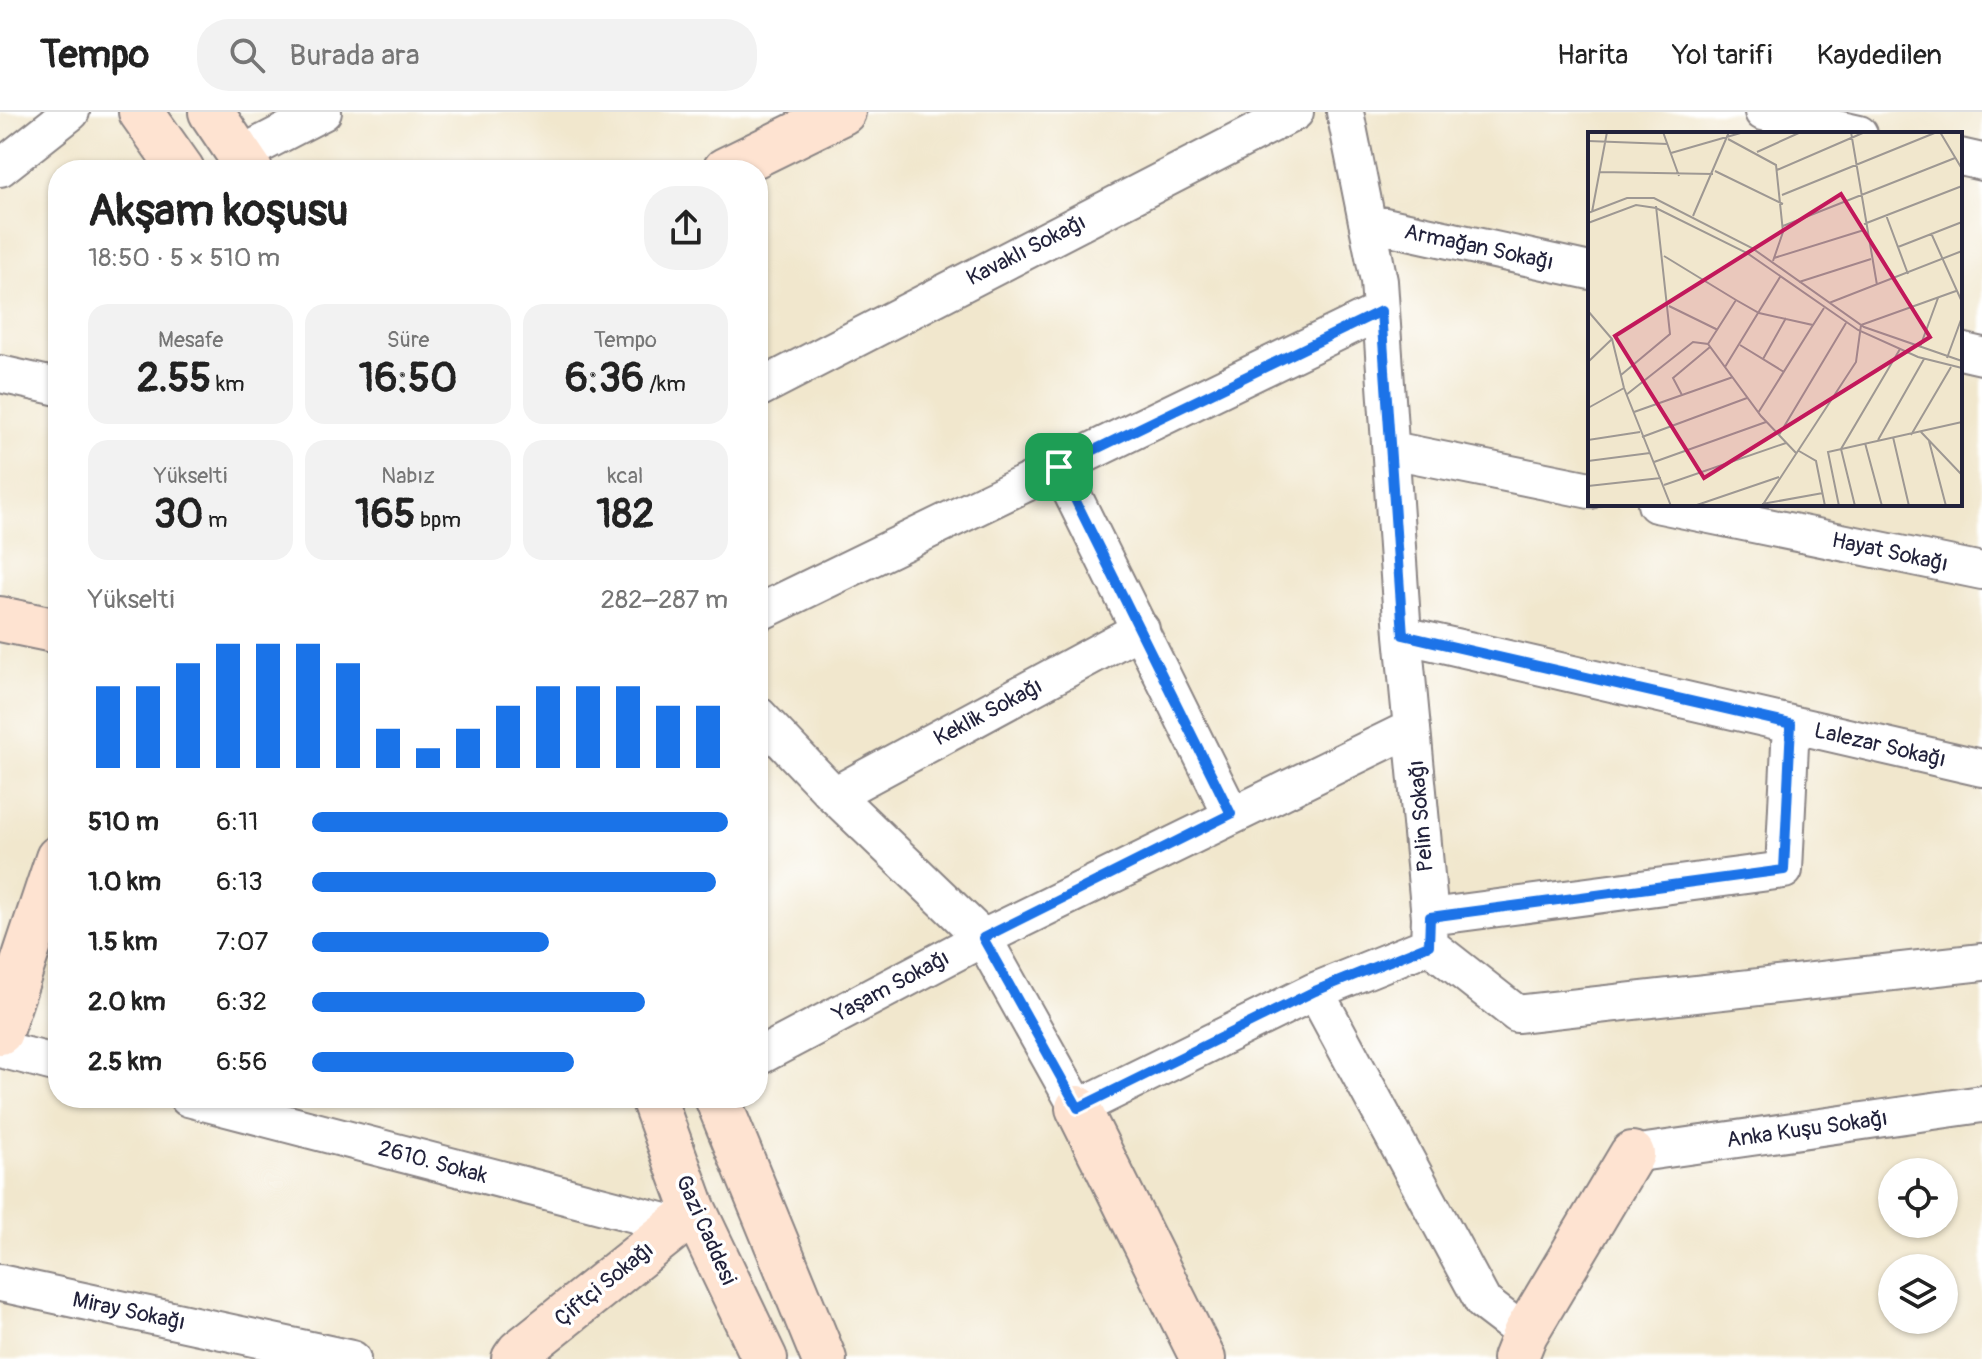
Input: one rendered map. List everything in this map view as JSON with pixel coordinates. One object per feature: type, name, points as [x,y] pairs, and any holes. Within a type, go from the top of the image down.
[{"type":"street","points":[[0,168],[71,112]]},
{"type":"street","points":[[141,112],[175,160]]},
{"type":"street","points":[[211,112],[243,160]]},
{"type":"street","points":[[250,160],[323,112]]},
{"type":"street","points":[[745,160],[843,112]]},
{"type":"street","name":"Kavaklı Sokağı","points":[[768,384],[1295,112]]},
{"type":"street","name":"Pelin Sokağı","points":[[1345,112],[1379,281],[1403,635],[1429,931]]},
{"type":"street","points":[[1763,112],[1850,132]]},
{"type":"street","points":[[1962,157],[1982,162]]},
{"type":"street","name":"Armağan Sokağı","points":[[1367,222],[1588,271]]},
{"type":"street","points":[[768,608],[1381,311]]},
{"type":"street","points":[[1962,351],[1982,356]]},
{"type":"street","points":[[0,374],[48,385]]},
{"type":"street","points":[[1392,450],[1588,490]]},
{"type":"street","points":[[1059,467],[1231,814]]},
{"type":"street","name":"Hayat Sokağı","points":[[1666,506],[1982,571]]},
{"type":"street","points":[[0,619],[48,629]]},
{"type":"street","name":"Keklik Sokağı","points":[[834,795],[1141,629]]},
{"type":"street","name":"Lalezar Sokağı","points":[[1403,635],[1982,768]]},
{"type":"street","points":[[1078,1108],[1429,931],[1784,870],[1791,724]]},
{"type":"street","points":[[768,726],[834,795],[983,938],[1078,1108],[1203,1359]]},
{"type":"street","name":"Yaşam Sokağı","points":[[768,1052],[983,938],[1412,728]]},
{"type":"street","points":[[0,1032],[48,888]]},
{"type":"street","points":[[1429,931],[1517,1014],[1982,962]]},
{"type":"street","points":[[1315,991],[1483,1302],[1520,1347],[1632,1154]]},
{"type":"street","points":[[0,1049],[48,1061]]},
{"type":"street","name":"Anka Kuşu Sokağı","points":[[1632,1154],[1982,1104]]},
{"type":"street","name":"2610. Sokak","points":[[230,1108],[685,1217]]},
{"type":"street","name":"Gazi Caddesi","points":[[656,1108],[685,1217],[765,1359]]},
{"type":"street","points":[[721,1108],[824,1359]]},
{"type":"street","name":"Çiftçi Sokağı","points":[[514,1359],[685,1217]]},
{"type":"street","name":"Miray Sokağı","points":[[0,1283],[352,1359]]},
{"type":"route","points":[[1381,311],[1403,635],[1791,724],[1784,870],[1430,917],[1429,945],[1315,991],[1078,1108],[983,938],[1231,814],[1059,467],[1381,311]]}]
